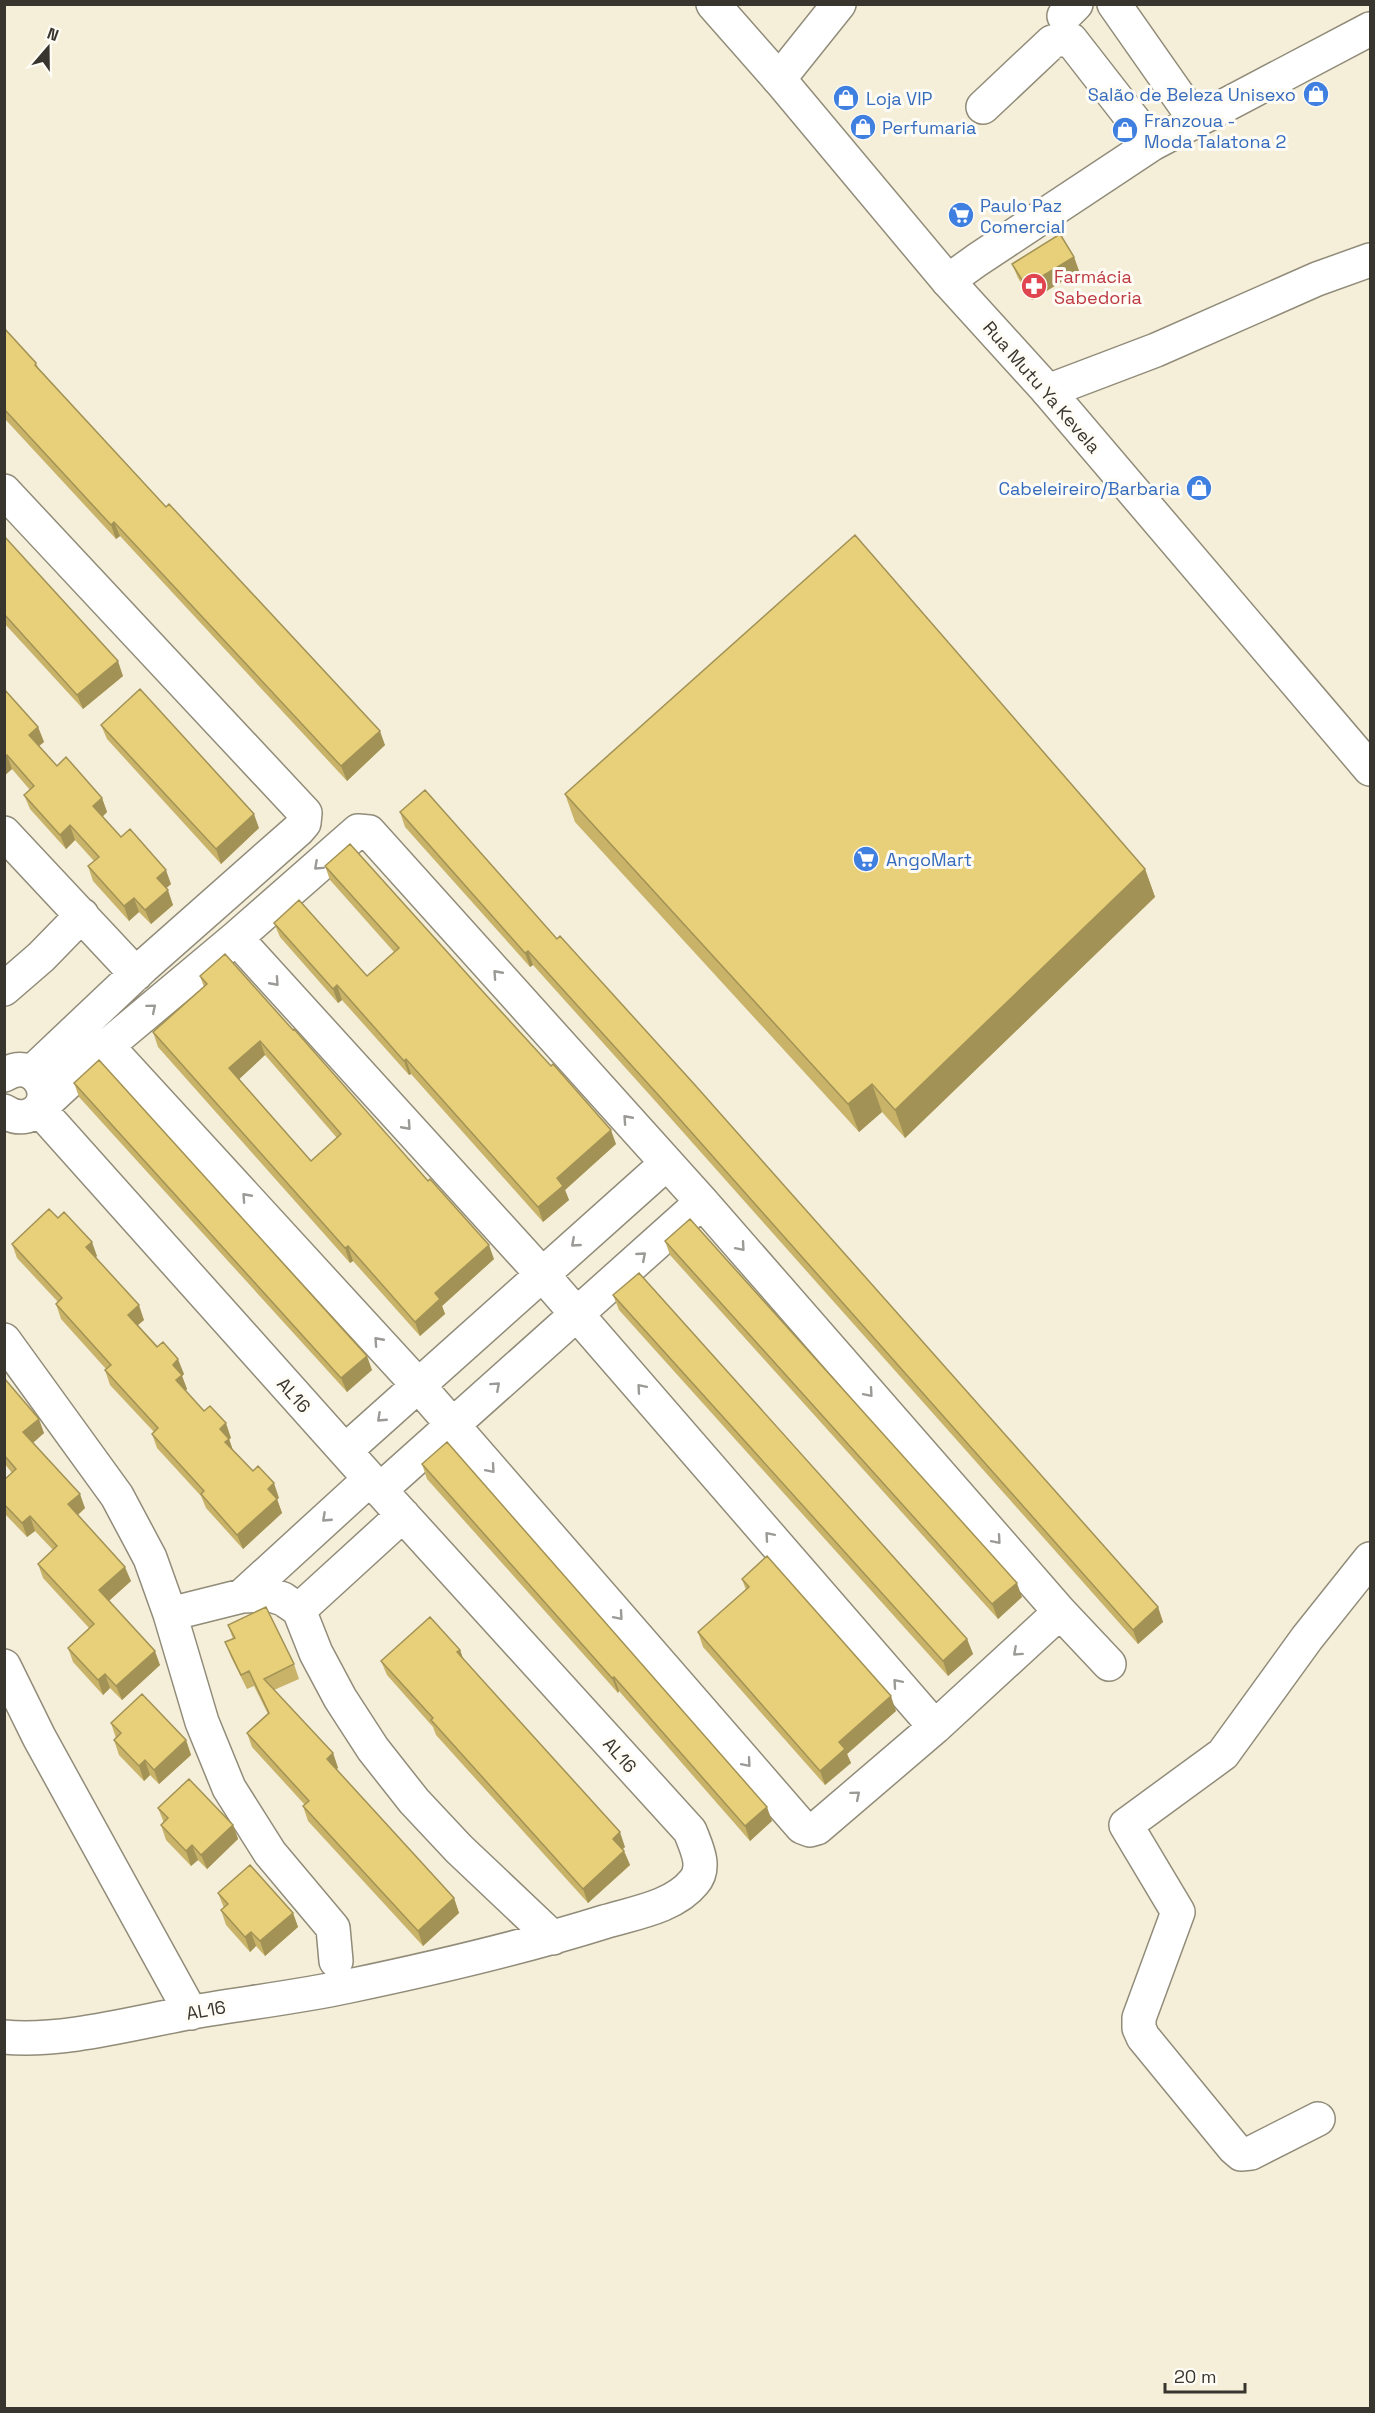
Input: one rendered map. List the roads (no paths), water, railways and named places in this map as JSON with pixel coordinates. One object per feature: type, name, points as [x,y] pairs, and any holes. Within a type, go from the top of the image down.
[{"type":"street","name":"Rua Mutu Ya Kevela","points":[[713,4],[779,79],[948,281],[1048,391],[1371,769]]},
{"type":"street","points":[[779,79],[839,4]]},
{"type":"street","points":[[1114,4],[1196,121]]},
{"type":"street","points":[[1360,4],[1371,21]]},
{"type":"street","points":[[948,281],[1152,144],[1371,28]]},
{"type":"street","points":[[983,107],[1052,42],[1062,39],[1071,40],[1152,144]]},
{"type":"street","points":[[1048,391],[1156,350],[1317,279],[1371,260]]},
{"type":"street","points":[[4,490],[305,813],[304,823],[297,830],[136,974],[15,1069],[42,1083],[44,1096],[39,1109]]},
{"type":"street","points":[[4,1111],[17,1117],[25,1117],[39,1109],[107,1046],[236,938],[358,831],[369,832],[667,1163],[1108,1664]]},
{"type":"street","points":[[4,834],[136,974]]},
{"type":"street","points":[[4,989],[41,957],[82,915]]},
{"type":"street","points":[[236,938],[541,1273],[935,1727]]},
{"type":"street","points":[[107,1046],[417,1384],[802,1827],[810,1830],[817,1828],[935,1727],[1060,1612]]},
{"type":"street","name":"AL16","points":[[4,2037],[16,2039],[62,2035],[117,2027],[348,1986],[553,1938],[663,1903],[683,1893],[696,1881],[701,1866],[690,1831],[375,1485],[39,1109]]},
{"type":"street","points":[[345,1451],[541,1273],[667,1163]]},
{"type":"street","points":[[242,1596],[375,1485],[453,1425],[702,1203]]},
{"type":"street","points":[[4,1340],[117,1496],[150,1558],[170,1614],[202,1722],[229,1788],[270,1853],[333,1928],[336,1961]]},
{"type":"street","points":[[299,1610],[403,1515]]},
{"type":"street","points":[[1318,2120],[1251,2153],[1241,2154],[1143,2037],[1139,2028],[1139,2018],[1179,1911],[1126,1825],[1223,1754],[1307,1638],[1371,1559]]},
{"type":"street","points":[[170,1614],[242,1596],[271,1595],[283,1599],[299,1610],[316,1653],[335,1689],[373,1749],[414,1801],[459,1849],[553,1938]]},
{"type":"street","points":[[4,1666],[39,1737],[191,2013]]},
{"type":"place","name":"Salão de Beleza Unisexo","points":[[1316,94]]},
{"type":"place","name":"Loja VIP","points":[[846,98]]},
{"type":"place","name":"Perfumaria","points":[[863,127]]},
{"type":"place","name":"Franzoua - Moda Talatona 2","points":[[1125,130]]},
{"type":"place","name":"Paulo Paz Comercial","points":[[961,215]]},
{"type":"place","name":"Farmácia Sabedoria","points":[[1034,286]]},
{"type":"place","name":"Cabeleireiro/Barbaria","points":[[1199,488]]},
{"type":"place","name":"AngoMart","points":[[866,859]]}]
